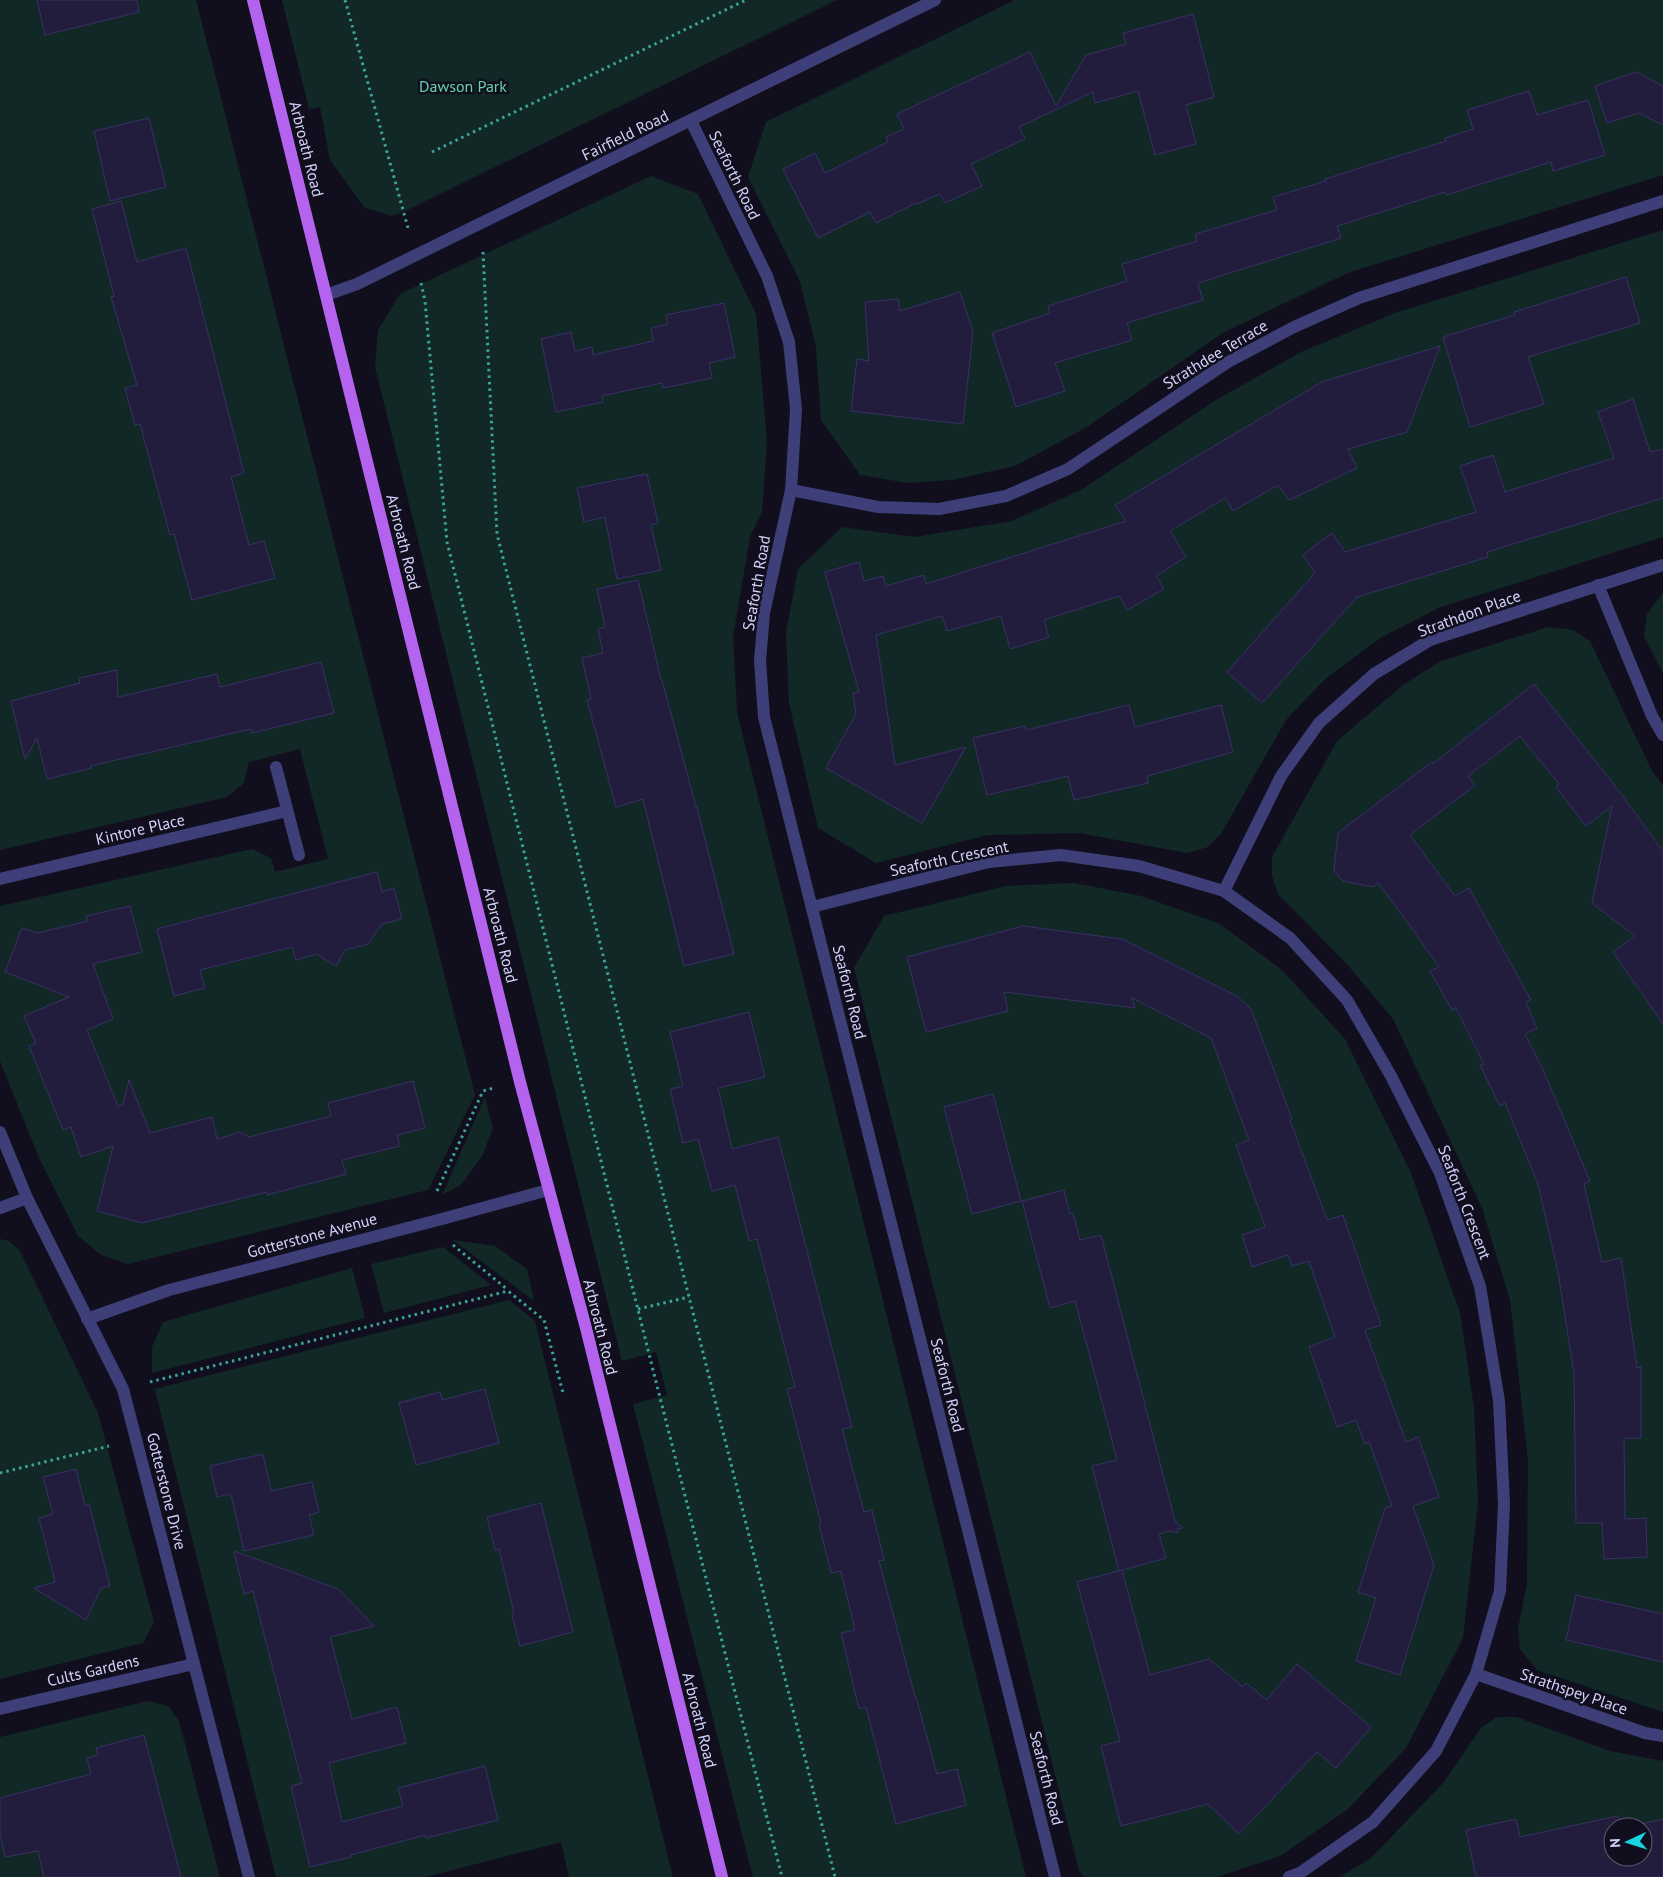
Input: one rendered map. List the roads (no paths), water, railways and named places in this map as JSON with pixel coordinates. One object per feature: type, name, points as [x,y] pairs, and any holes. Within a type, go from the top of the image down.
[{"type":"main road","name":"Arbroath Road","points":[[253,0],[548,1190],[586,1328],[722,1877]]},
{"type":"street","name":"Fairfield Road","points":[[326,295],[357,284],[935,0]]},
{"type":"street","name":"Seaforth Road","points":[[690,121],[767,276],[788,342],[796,409],[791,490],[764,613],[760,661],[764,717],[1055,1877]]},
{"type":"street","name":"Strathdee Terrace","points":[[791,490],[878,507],[939,509],[1006,496],[1068,469],[1228,362],[1294,327],[1360,298],[1663,201]]},
{"type":"street","name":"Strathdon Place","points":[[1224,891],[1281,776],[1319,723],[1374,674],[1430,640],[1663,565]]},
{"type":"street","points":[[1598,586],[1652,716],[1663,736]]},
{"type":"street","points":[[276,767],[299,855]]},
{"type":"street","name":"Kintore Place","points":[[0,879],[287,811]]},
{"type":"street","name":"Seaforth Crescent","points":[[812,907],[989,862],[1061,855],[1139,866],[1224,891],[1290,938],[1347,1000],[1391,1076],[1440,1172],[1480,1286],[1499,1401],[1504,1504],[1500,1591],[1476,1674],[1436,1751],[1373,1822],[1300,1873],[1289,1877]]},
{"type":"street","name":"Gotterstone Drive","points":[[0,1132],[27,1198],[123,1389],[249,1877]]},
{"type":"street","name":"Gotterstone Avenue","points":[[87,1319],[169,1290],[548,1190]]},
{"type":"street","points":[[0,1208],[27,1198]]},
{"type":"street","name":"Cults Gardens","points":[[0,1709],[194,1664]]},
{"type":"street","name":"Strathspey Place","points":[[1476,1674],[1645,1733],[1663,1736]]},
{"type":"park label","name":"Dawson Park","points":[[463,86]]}]
